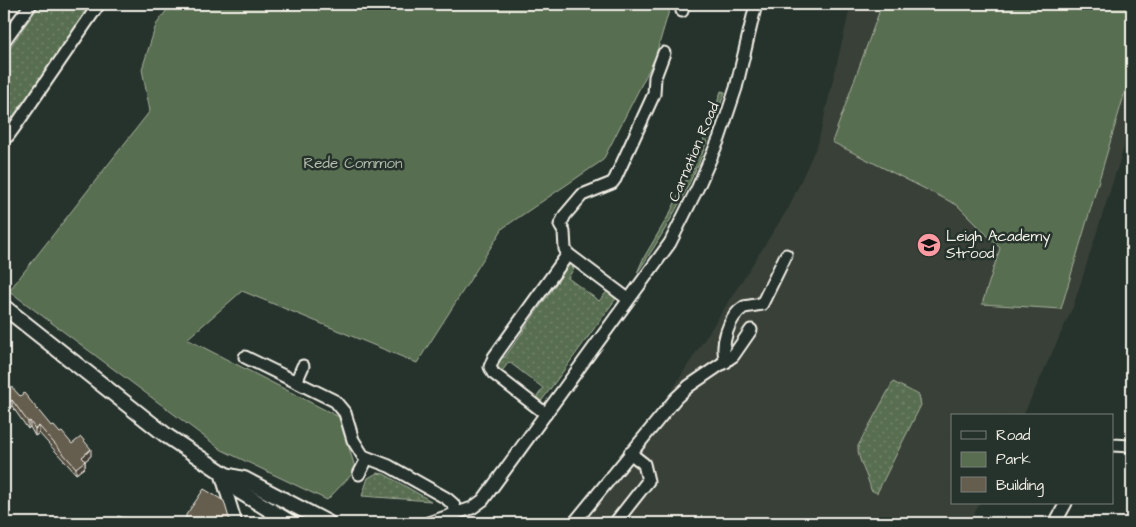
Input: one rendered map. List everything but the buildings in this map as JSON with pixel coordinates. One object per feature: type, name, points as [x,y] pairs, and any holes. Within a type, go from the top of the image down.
[{"type":"main road","points":[[4,307],[167,436],[223,473],[238,491],[284,522]]},
{"type":"main road","points":[[223,473],[244,479],[327,523]]},
{"type":"street","points":[[4,41],[31,4]]},
{"type":"street","points":[[4,137],[8,136],[16,125],[99,4]]},
{"type":"street","name":"Carnation Road","points":[[428,523],[456,517],[483,500],[628,298],[670,243],[719,139],[736,88],[756,4]]},
{"type":"street","points":[[546,414],[493,373],[490,365],[566,252],[565,233],[560,226],[561,220],[580,196],[616,179],[654,94],[655,77],[664,53]]},
{"type":"street","points":[[566,252],[628,298]]},
{"type":"street","points":[[726,362],[723,350],[731,322],[744,307],[762,304],[786,255]]},
{"type":"street","points":[[574,523],[681,393],[726,362],[742,346],[751,330]]},
{"type":"street","points":[[245,357],[339,405],[346,415],[356,446],[367,459],[381,463],[446,498],[453,504],[456,517]]},
{"type":"street","points":[[296,382],[303,366]]},
{"type":"street","points":[[1114,445],[1132,446]]},
{"type":"street","points":[[616,523],[648,480],[644,464],[630,453]]},
{"type":"street","points":[[359,474],[367,459]]},
{"type":"street","points":[[223,473],[236,523]]},
{"type":"street","points":[[1055,523],[1065,504]]},
{"type":"shaded area","name":"Leigh Academy Strood","points":[[851,4],[1132,4],[1132,122],[1073,307],[1024,414],[951,414],[951,504],[979,504],[969,523],[572,523],[649,426],[789,207],[818,143]]},
{"type":"green space","points":[[40,4],[94,4],[13,123],[4,129],[4,56]]},
{"type":"green space","name":"Rede Common","points":[[171,4],[671,4],[655,58],[603,160],[503,228],[417,363],[242,291],[187,339],[339,417],[356,470],[327,500],[222,450],[9,291],[150,111],[142,69],[156,25]]},
{"type":"green space","points":[[882,4],[1132,4],[1132,68],[1061,309],[982,304],[1000,248],[957,205],[832,142]]},
{"type":"green space","points":[[721,91],[725,92],[697,168],[693,166]]},
{"type":"green space","points":[[692,168],[696,169],[676,209],[654,248],[637,273],[670,213]]},
{"type":"green space","points":[[577,263],[568,278],[599,301],[610,288],[617,297],[540,403],[534,401],[543,388],[509,362],[499,375],[496,370],[498,358],[505,357],[563,274],[564,267]]},
{"type":"green space","points":[[893,382],[919,395],[921,405],[877,493],[871,490],[859,457],[858,446]]},
{"type":"green space","points":[[377,473],[384,474],[431,501],[362,496],[368,478]]},
{"type":"place","name":"Leigh Academy Strood","points":[[929,245]]}]
